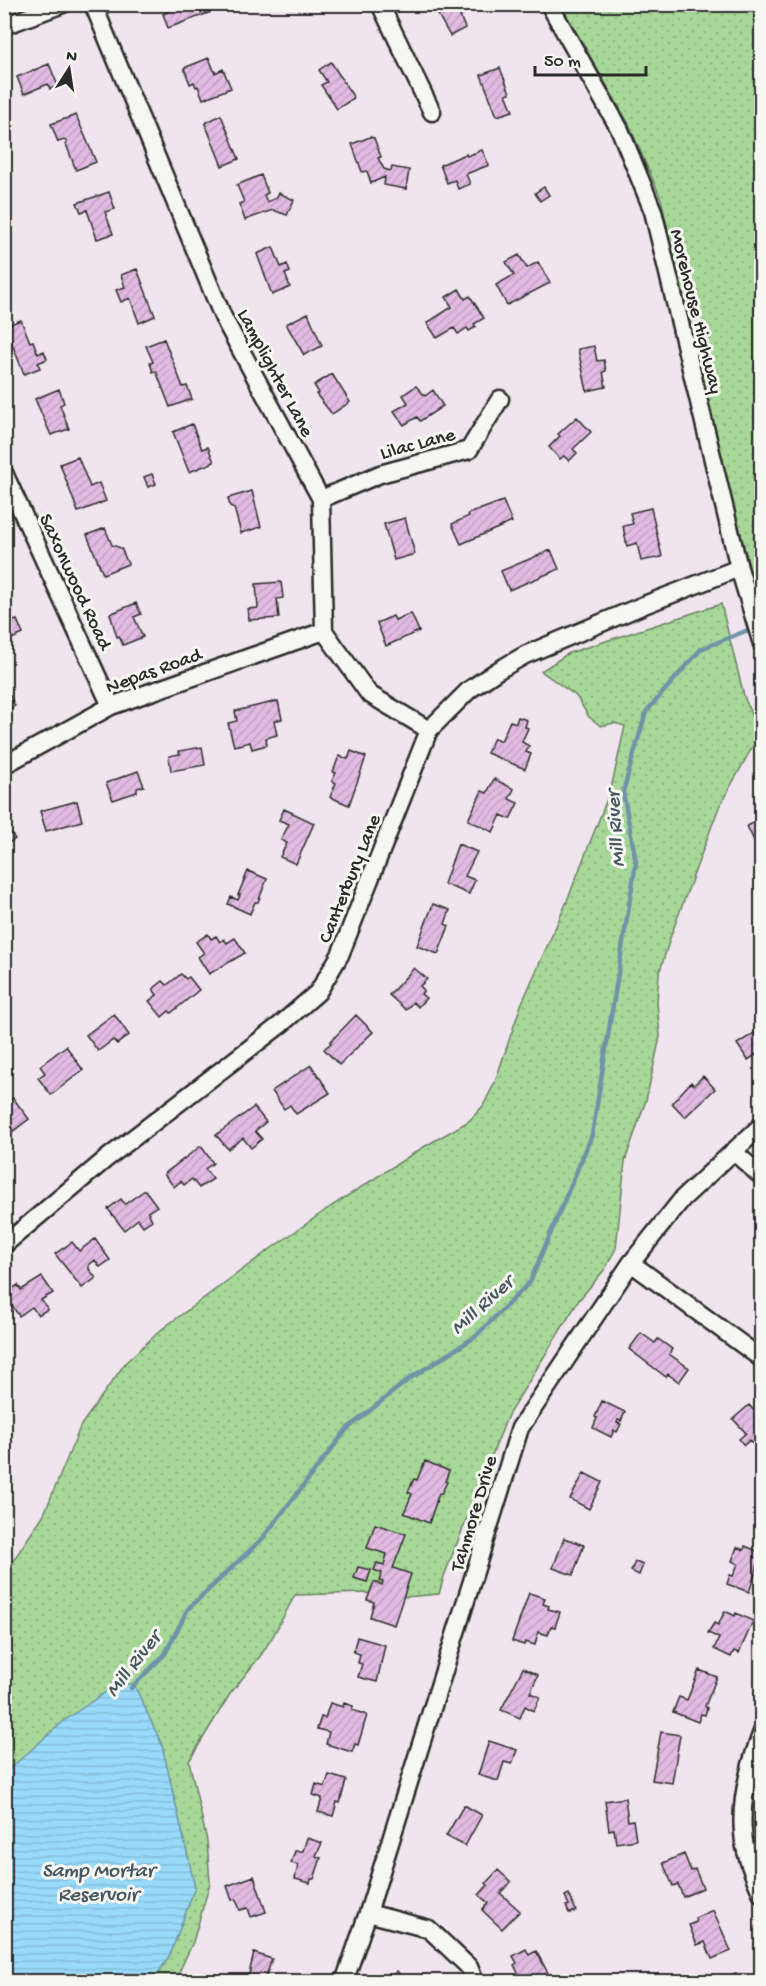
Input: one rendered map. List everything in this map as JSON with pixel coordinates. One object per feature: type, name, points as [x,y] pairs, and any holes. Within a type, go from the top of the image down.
[{"type":"street","points":[[4,26],[63,4]]},
{"type":"street","name":"Lamplighter Lane","points":[[93,4],[223,317],[321,499],[324,630]]},
{"type":"street","points":[[380,4],[432,112]]},
{"type":"street","name":"Morehouse Highway","points":[[549,4],[620,130],[653,211],[739,568],[762,644]]},
{"type":"street","name":"Lilac Lane","points":[[321,499],[380,474],[469,450],[500,399]]},
{"type":"street","name":"Saxonwood Road","points":[[4,473],[111,706]]},
{"type":"street","name":"Canterbury Lane","points":[[4,1245],[106,1160],[280,1025],[318,992],[340,955],[429,730],[469,690],[497,670],[525,655],[739,568]]},
{"type":"street","points":[[324,630],[369,694],[429,730]]},
{"type":"street","name":"Nepas Road","points":[[4,765],[111,706],[324,630]]},
{"type":"street","name":"Tahmore Drive","points":[[344,1982],[368,1913],[520,1428],[631,1263],[683,1198],[762,1125]]},
{"type":"street","points":[[734,1151],[762,1177]]},
{"type":"street","points":[[631,1263],[762,1359]]},
{"type":"street","points":[[762,1732],[753,1755],[746,1785],[742,1832],[752,1872],[762,1894]]},
{"type":"street","points":[[368,1913],[429,1929],[469,1967],[475,1982]]},
{"type":"green space","points":[[560,5],[761,5],[761,613],[706,400],[661,199],[628,122]]},
{"type":"green space","points":[[721,604],[744,696],[759,735],[719,807],[671,935],[659,974],[657,1002],[660,1037],[646,1100],[625,1161],[616,1248],[605,1269],[579,1300],[508,1415],[444,1576],[439,1594],[393,1598],[365,1593],[295,1595],[261,1655],[230,1694],[189,1761],[207,1841],[210,1883],[193,1942],[175,1981],[5,1982],[5,1573],[44,1514],[81,1425],[126,1362],[162,1329],[330,1207],[469,1121],[483,1106],[495,1082],[521,1005],[565,906],[611,789],[625,726],[614,723],[601,726],[589,717],[576,696],[541,671],[569,653]]},
{"type":"water","name":"Samp Mortar Reservoir","points":[[134,1684],[162,1745],[195,1887],[170,1955],[153,1981],[5,1981],[5,1773],[65,1720],[116,1685]]},
{"type":"building","points":[[184,4],[217,4],[219,9],[168,28],[163,14]]},
{"type":"building","points":[[432,4],[455,4],[455,6],[464,4],[468,12],[460,16],[465,28],[450,36]]},
{"type":"building","points":[[209,58],[215,73],[223,69],[231,88],[203,99],[198,86],[196,87],[194,82],[190,84],[184,68]]},
{"type":"building","points":[[331,62],[354,98],[337,109],[321,85],[327,82],[319,70]]},
{"type":"building","points":[[49,64],[58,86],[50,89],[48,84],[24,94],[17,77]]},
{"type":"building","points":[[500,68],[510,93],[506,94],[513,111],[497,116],[481,75]]},
{"type":"building","points":[[76,115],[96,162],[76,170],[67,142],[64,140],[58,142],[51,124]]},
{"type":"building","points":[[221,115],[239,159],[222,166],[205,123]]},
{"type":"building","points":[[370,137],[374,138],[381,157],[378,158],[384,169],[391,171],[392,167],[409,170],[406,189],[384,185],[385,177],[371,183],[367,171],[362,172],[352,144]]},
{"type":"building","points":[[482,150],[489,165],[466,174],[470,184],[458,189],[455,180],[447,183],[440,165]]},
{"type":"building","points":[[261,175],[268,193],[264,195],[267,202],[276,198],[279,193],[294,200],[287,215],[273,210],[245,220],[239,204],[244,202],[237,185]]},
{"type":"building","points":[[544,187],[549,195],[540,201],[535,193]]},
{"type":"building","points":[[109,192],[115,209],[105,212],[113,234],[97,239],[87,210],[81,212],[77,203]]},
{"type":"building","points":[[273,247],[281,267],[287,264],[290,272],[285,274],[290,287],[272,295],[257,254]]},
{"type":"building","points":[[519,255],[527,268],[538,262],[550,283],[507,305],[496,285],[514,275],[506,262]]},
{"type":"building","points":[[137,269],[155,316],[139,323],[130,298],[121,302],[116,290],[125,287],[121,275]]},
{"type":"building","points":[[459,289],[465,299],[470,296],[484,318],[474,324],[476,327],[469,331],[467,328],[458,334],[454,328],[437,338],[427,323],[452,307],[446,297]]},
{"type":"building","points":[[308,313],[322,346],[304,355],[286,324]]},
{"type":"building","points":[[21,320],[38,354],[44,351],[47,359],[38,363],[40,368],[24,374],[5,326]]},
{"type":"building","points":[[164,339],[183,387],[187,386],[192,399],[170,407],[156,371],[153,372],[150,363],[153,362],[146,346]]},
{"type":"building","points":[[594,346],[597,361],[604,360],[606,371],[603,372],[606,387],[587,391],[578,349]]},
{"type":"building","points":[[332,374],[350,402],[332,414],[316,394],[319,393],[314,385]]},
{"type":"building","points":[[416,386],[425,396],[433,390],[443,406],[420,421],[417,417],[404,425],[394,411],[408,403],[403,395]]},
{"type":"building","points":[[59,389],[64,403],[60,405],[69,429],[51,435],[35,399]]},
{"type":"building","points":[[577,417],[591,432],[573,449],[577,453],[569,461],[564,456],[560,459],[549,447],[560,436],[558,434]]},
{"type":"building","points":[[192,424],[202,449],[208,447],[214,462],[189,472],[173,432]]},
{"type":"building","points":[[78,457],[90,487],[99,483],[106,501],[78,512],[60,464]]},
{"type":"building","points":[[152,474],[156,484],[148,487],[144,477]]},
{"type":"building","points":[[252,491],[261,527],[241,533],[234,508],[230,506],[228,498]]},
{"type":"building","points":[[503,501],[512,522],[461,544],[452,524],[469,516],[468,514]]},
{"type":"building","points":[[651,508],[662,557],[641,561],[637,543],[627,546],[623,526],[633,524],[630,513]]},
{"type":"building","points":[[405,518],[415,554],[394,560],[384,524]]},
{"type":"building","points":[[105,528],[112,545],[121,548],[128,564],[103,574],[87,535]]},
{"type":"building","points":[[551,550],[559,569],[509,590],[501,571]]},
{"type":"building","points":[[281,582],[283,598],[277,599],[279,618],[249,620],[248,609],[258,608],[256,584]]},
{"type":"building","points":[[136,603],[141,614],[134,617],[143,637],[123,645],[119,636],[117,637],[110,614]]},
{"type":"building","points":[[4,606],[13,621],[17,620],[23,634],[4,642]]},
{"type":"building","points":[[411,613],[419,631],[386,646],[377,623],[393,616],[395,620]]},
{"type":"building","points":[[7,690],[15,706],[4,712],[4,692]]},
{"type":"building","points":[[278,701],[282,719],[274,721],[277,735],[266,738],[267,745],[252,749],[250,742],[234,746],[228,723],[237,721],[235,711]]},
{"type":"building","points":[[518,717],[527,720],[525,727],[528,728],[522,742],[529,746],[526,752],[531,754],[525,769],[487,753],[494,738],[501,741],[510,721],[516,723]]},
{"type":"building","points":[[202,747],[205,765],[171,771],[169,756],[180,754],[179,751]]},
{"type":"building","points":[[351,751],[366,757],[349,805],[330,797],[336,783],[332,781],[336,773],[333,772],[339,756],[348,759]]},
{"type":"building","points":[[138,771],[144,786],[137,788],[137,792],[113,800],[106,783]]},
{"type":"building","points":[[494,779],[514,789],[509,799],[518,803],[510,819],[501,815],[493,832],[468,820],[482,791],[487,793]]},
{"type":"building","points":[[77,801],[82,821],[46,831],[40,811]]},
{"type":"building","points":[[284,809],[314,823],[296,864],[280,857],[287,843],[281,840],[289,824],[279,820]]},
{"type":"building","points":[[762,819],[762,855],[761,855],[747,826]]},
{"type":"building","points":[[4,823],[15,839],[4,846]]},
{"type":"building","points":[[458,844],[477,852],[465,876],[475,880],[469,894],[444,884]]},
{"type":"building","points":[[248,871],[267,879],[258,902],[255,902],[250,914],[228,904],[231,897],[238,900]]},
{"type":"building","points":[[433,904],[450,910],[445,924],[449,926],[438,954],[417,946]]},
{"type":"building","points":[[208,934],[211,939],[216,936],[220,942],[224,939],[227,943],[235,938],[245,953],[209,974],[198,957],[204,953],[196,942]]},
{"type":"building","points":[[414,968],[427,979],[420,986],[424,990],[421,994],[426,998],[418,1007],[413,1002],[406,1010],[389,995]]},
{"type":"building","points":[[181,974],[186,979],[189,977],[199,990],[171,1013],[169,1011],[162,1017],[149,1001],[157,995],[153,989],[163,981],[167,985]]},
{"type":"building","points":[[114,1014],[129,1035],[117,1044],[113,1040],[98,1051],[86,1035]]},
{"type":"building","points":[[356,1015],[373,1032],[339,1065],[324,1049]]},
{"type":"building","points":[[762,1028],[762,1051],[748,1060],[737,1044]]},
{"type":"building","points":[[66,1046],[83,1070],[51,1095],[38,1078],[45,1073],[40,1066]]},
{"type":"building","points":[[311,1065],[330,1093],[296,1114],[290,1105],[284,1109],[272,1091]]},
{"type":"building","points":[[703,1076],[715,1089],[685,1117],[672,1103],[691,1082],[694,1085]]},
{"type":"building","points":[[13,1098],[29,1119],[8,1135],[4,1132],[4,1105]]},
{"type":"building","points":[[254,1107],[266,1122],[255,1131],[262,1139],[251,1148],[243,1138],[228,1149],[216,1135]]},
{"type":"building","points":[[201,1146],[213,1163],[205,1169],[213,1179],[199,1188],[192,1179],[184,1185],[181,1181],[174,1187],[164,1174]]},
{"type":"building","points":[[145,1190],[157,1206],[148,1212],[152,1220],[143,1226],[138,1219],[124,1230],[108,1209],[121,1199],[125,1204]]},
{"type":"building","points":[[95,1239],[110,1260],[100,1267],[95,1260],[89,1265],[89,1269],[96,1278],[82,1288],[55,1254],[72,1242],[79,1251]]},
{"type":"building","points":[[42,1277],[53,1293],[41,1300],[48,1309],[38,1315],[32,1307],[19,1316],[4,1294],[18,1285],[21,1290]]},
{"type":"building","points":[[641,1333],[655,1343],[658,1339],[672,1349],[669,1354],[689,1368],[679,1382],[668,1374],[666,1377],[629,1349]]},
{"type":"building","points":[[602,1401],[625,1412],[621,1421],[618,1420],[617,1423],[621,1424],[617,1432],[614,1430],[611,1437],[593,1428]]},
{"type":"building","points":[[749,1405],[757,1414],[759,1412],[762,1415],[762,1443],[756,1448],[750,1440],[744,1445],[739,1439],[746,1433],[733,1419]]},
{"type":"building","points":[[425,1461],[449,1471],[445,1481],[447,1482],[441,1494],[439,1493],[429,1523],[404,1513],[412,1494],[408,1492],[414,1479],[417,1480]]},
{"type":"building","points":[[584,1473],[602,1482],[589,1509],[570,1499]]},
{"type":"building","points":[[375,1524],[406,1534],[393,1568],[411,1574],[394,1625],[370,1617],[374,1602],[367,1600],[374,1582],[382,1585],[383,1582],[379,1581],[382,1573],[374,1570],[377,1563],[384,1565],[387,1554],[367,1548]]},
{"type":"building","points":[[564,1538],[584,1545],[573,1575],[553,1568]]},
{"type":"building","points":[[745,1546],[762,1553],[749,1592],[727,1584],[738,1564],[732,1561],[737,1547],[744,1550]]},
{"type":"building","points":[[635,1562],[643,1565],[639,1575],[631,1571]]},
{"type":"building","points":[[358,1567],[371,1570],[367,1582],[354,1578]]},
{"type":"building","points":[[529,1593],[545,1598],[543,1604],[549,1606],[548,1609],[560,1612],[555,1627],[551,1626],[548,1635],[538,1632],[535,1645],[525,1642],[524,1645],[512,1641]]},
{"type":"building","points":[[725,1611],[735,1616],[736,1613],[753,1621],[739,1653],[734,1651],[731,1657],[714,1649],[719,1638],[708,1633],[714,1623],[718,1625]]},
{"type":"building","points":[[357,1637],[385,1645],[377,1682],[358,1677],[362,1664],[358,1663],[360,1654],[353,1652]]},
{"type":"building","points":[[523,1668],[538,1675],[530,1693],[540,1697],[534,1711],[525,1706],[520,1718],[501,1710]]},
{"type":"building","points":[[699,1670],[717,1677],[705,1706],[707,1708],[705,1715],[701,1714],[698,1722],[673,1712],[679,1697],[687,1700]]},
{"type":"building","points":[[330,1703],[343,1707],[344,1703],[353,1706],[352,1710],[367,1715],[358,1745],[355,1744],[352,1752],[326,1744],[329,1732],[317,1729],[321,1717],[325,1718]]},
{"type":"building","points":[[661,1732],[680,1735],[672,1783],[652,1780]]},
{"type":"building","points":[[489,1741],[517,1750],[512,1764],[504,1762],[498,1781],[478,1775]]},
{"type":"building","points":[[329,1775],[346,1780],[340,1803],[337,1802],[333,1816],[318,1812],[322,1798],[313,1795],[316,1784],[325,1787]]},
{"type":"building","points":[[625,1798],[628,1821],[633,1820],[636,1840],[616,1843],[614,1829],[609,1830],[605,1801]]},
{"type":"building","points":[[464,1805],[482,1815],[465,1846],[446,1836]]},
{"type":"building","points":[[307,1838],[322,1843],[316,1856],[321,1858],[314,1879],[311,1879],[310,1883],[295,1879],[298,1865],[291,1863],[295,1851],[303,1851]]},
{"type":"building","points":[[684,1854],[691,1871],[695,1869],[703,1888],[683,1897],[678,1884],[673,1886],[663,1863]]},
{"type":"building","points":[[498,1870],[511,1882],[500,1893],[520,1911],[502,1929],[482,1910],[488,1903],[479,1895]]},
{"type":"building","points":[[254,1876],[266,1912],[251,1917],[248,1908],[240,1910],[236,1899],[232,1900],[227,1886]]},
{"type":"building","points":[[569,1894],[576,1911],[571,1913],[566,1906],[569,1905],[565,1896]]},
{"type":"building","points":[[713,1910],[731,1951],[712,1959],[705,1942],[697,1945],[689,1925],[696,1922],[695,1918]]},
{"type":"building","points":[[526,1949],[529,1955],[536,1951],[548,1973],[542,1976],[544,1980],[541,1982],[523,1982],[514,1965],[517,1963],[513,1956]]},
{"type":"building","points":[[254,1953],[272,1959],[264,1982],[247,1982]]},
{"type":"building","points":[[397,1971],[406,1982],[385,1982]]},
{"type":"building","points":[[736,1973],[740,1982],[717,1982],[717,1981]]},
{"type":"waterway","name":"Mill River","points":[[131,1688],[165,1654],[188,1609],[262,1539],[347,1429],[409,1379],[475,1337],[530,1282],[592,1135],[636,862],[623,792],[646,712],[701,649],[753,628]]}]
